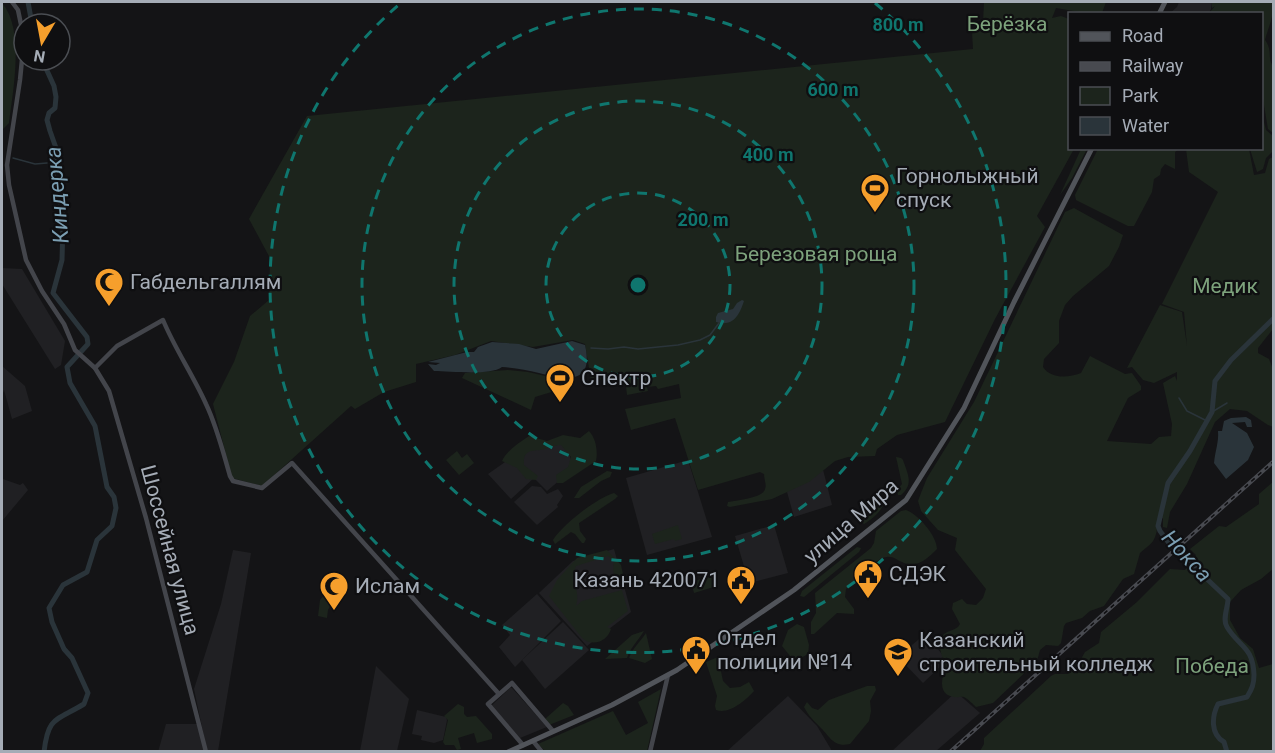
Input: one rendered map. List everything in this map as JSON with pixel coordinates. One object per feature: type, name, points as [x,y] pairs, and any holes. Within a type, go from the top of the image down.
[{"type":"main road","name":"улица Мира","points":[[508,752],[612,705],[668,675],[794,590],[906,500],[964,408],[1014,302],[1091,150]]},
{"type":"street","name":"Шоссейная улица","points":[[12,2],[18,10],[24,39],[8,165],[9,185],[28,265],[64,324],[75,350],[95,368],[109,391],[178,640],[206,752]]},
{"type":"street","points":[[95,368],[117,346],[163,320],[168,335],[207,405],[233,481],[262,488],[292,463],[499,694]]},
{"type":"street","points":[[650,752],[668,675]]},
{"type":"street","points":[[523,745],[488,704],[512,683],[553,731]]},
{"type":"street","points":[[533,741],[542,752]]},
{"type":"shaded area","points":[[1179,2],[1212,2],[1210,12],[1171,12]]},
{"type":"shaded area","points":[[2,268],[22,269],[65,341],[61,365],[55,369],[2,284]]},
{"type":"shaded area","points":[[2,366],[25,386],[32,411],[12,419],[4,390],[2,396]]},
{"type":"shaded area","points":[[563,436],[574,468],[547,491],[534,478],[511,499],[488,474],[518,453]]},
{"type":"shaded area","points":[[820,458],[832,505],[794,517],[781,470]]},
{"type":"shaded area","points":[[688,460],[712,537],[647,555],[626,478]]},
{"type":"shaded area","points":[[3,479],[20,485],[23,483],[28,490],[2,521],[2,482]]},
{"type":"shaded area","points":[[532,486],[541,487],[547,494],[558,489],[563,496],[558,507],[537,525],[514,502]]},
{"type":"shaded area","points":[[774,525],[788,573],[749,583],[735,536]]},
{"type":"shaded area","points":[[614,549],[631,612],[587,646],[539,593],[573,561]]},
{"type":"shaded area","points":[[233,550],[251,553],[218,751],[207,751],[194,689],[221,604]]},
{"type":"shaded area","points":[[537,594],[561,621],[515,667],[499,647],[510,635],[502,625]]},
{"type":"shaded area","points":[[563,622],[589,650],[545,689],[522,660]]},
{"type":"shaded area","points":[[925,634],[947,660],[923,683],[898,657]]},
{"type":"shaded area","points":[[376,666],[409,699],[397,751],[360,751]]},
{"type":"shaded area","points":[[510,688],[547,727],[520,738],[491,706]]},
{"type":"shaded area","points":[[956,692],[980,713],[936,751],[891,752]]},
{"type":"shaded area","points":[[788,696],[817,726],[832,751],[726,752]]},
{"type":"shaded area","points":[[417,710],[446,717],[443,740],[434,743],[421,740],[422,736],[412,734]]},
{"type":"shaded area","points":[[166,724],[198,724],[204,751],[158,752]]},
{"type":"green space","name":"Березовая роща","points":[[984,2],[1106,2],[1102,12],[1079,12],[1056,8],[1052,18],[1061,16],[1068,19],[1068,150],[1073,150],[1037,216],[1045,227],[995,319],[945,422],[897,435],[877,449],[875,456],[848,457],[835,461],[809,482],[772,499],[730,507],[727,506],[728,502],[760,495],[766,486],[764,474],[760,472],[698,490],[675,418],[631,430],[625,409],[681,398],[679,384],[658,389],[656,386],[647,387],[648,391],[627,395],[626,386],[596,379],[591,380],[585,344],[573,340],[533,347],[491,341],[455,355],[416,364],[416,382],[384,392],[355,409],[351,406],[262,486],[232,478],[213,404],[234,362],[250,316],[269,300],[270,258],[249,219],[307,116],[973,49],[972,32],[983,23]]},
{"type":"green space","points":[[1212,2],[1273,2],[1272,17],[1265,40],[1269,47],[1273,67],[1273,133],[1268,129],[1263,99],[1263,12],[1210,12],[1215,6],[1212,8]]},
{"type":"green space","points":[[2,3],[12,24],[12,72],[15,72],[9,123],[2,130]]},
{"type":"green space","points":[[1263,118],[1266,130],[1273,136],[1273,151],[1266,158],[1263,169],[1257,172],[1250,150],[1263,150]]},
{"type":"green space","points":[[1081,150],[1086,150],[1072,178],[1060,195]]},
{"type":"green space","points":[[1098,150],[1178,150],[1175,152],[1175,169],[1165,164],[1161,169],[1160,175],[1154,179],[1152,192],[1134,226],[1128,226],[1076,200],[1075,195]]},
{"type":"green space","name":"Медик","points":[[1186,150],[1249,150],[1254,175],[1265,173],[1269,159],[1273,157],[1273,329],[1258,348],[1258,353],[1269,359],[1273,369],[1273,427],[1247,411],[1230,409],[1215,422],[1187,484],[1170,512],[1167,528],[1163,527],[1163,518],[1159,519],[1155,538],[1140,553],[1134,574],[1123,579],[1104,606],[1090,611],[1082,618],[1066,623],[1061,643],[1058,646],[1046,645],[1040,650],[1037,661],[993,703],[976,707],[964,697],[949,696],[942,686],[946,668],[940,651],[940,642],[944,634],[960,624],[952,609],[953,603],[962,599],[967,604],[976,605],[983,598],[986,589],[955,550],[957,538],[938,530],[921,511],[918,501],[927,478],[974,402],[1065,212],[1074,208],[1123,235],[1109,266],[1065,305],[1059,321],[1059,343],[1044,359],[1043,367],[1050,374],[1076,375],[1081,373],[1090,356],[1125,374],[1132,373],[1141,386],[1141,390],[1128,398],[1107,441],[1151,444],[1159,437],[1171,436],[1172,424],[1163,383],[1175,376],[1177,381],[1177,372],[1154,383],[1143,380],[1132,367],[1127,368],[1160,305],[1182,312],[1187,346],[1184,312],[1162,304],[1218,192],[1189,172]]},
{"type":"green space","points":[[508,370],[554,378],[558,390],[535,397],[531,410],[462,378],[465,373]]},
{"type":"green space","points":[[589,431],[596,445],[596,461],[563,483],[557,483],[556,475],[568,467],[571,457],[561,445],[530,451],[526,454],[524,465],[538,476],[536,480],[526,479],[517,468],[502,461],[510,450],[529,436],[547,441],[563,435],[580,438]]},
{"type":"green space","points":[[457,451],[462,458],[467,454],[474,463],[459,475],[446,460]]},
{"type":"green space","points":[[896,457],[903,460],[909,479],[908,487],[901,495],[898,495],[897,490],[902,484]]},
{"type":"green space","points":[[607,471],[612,472],[610,477],[579,498],[574,498],[581,487]]},
{"type":"green space","name":"Победа","points":[[1273,482],[1273,569],[1241,590],[1230,602],[1230,620],[1240,638],[1253,649],[1259,668],[1273,664],[1273,751],[1226,751],[1224,749],[1225,751],[980,751],[984,738],[1051,676],[1068,674],[1072,668],[1070,662],[1072,659],[1081,659],[1085,652],[1099,643],[1101,632],[1137,602],[1170,569],[1185,570],[1196,555],[1190,549],[1219,526],[1226,527],[1259,504],[1259,494]]},
{"type":"green space","points":[[614,493],[618,496],[615,499],[579,523],[580,531],[586,539],[584,543],[571,532],[555,544],[553,540],[572,519],[599,500]]},
{"type":"green space","points":[[881,501],[884,503],[881,509],[864,524],[862,522],[863,513]]},
{"type":"green space","points":[[906,510],[926,526],[934,538],[937,549],[926,559],[914,564],[889,557],[879,560],[862,578],[846,589],[845,597],[854,609],[854,614],[837,613],[814,634],[811,634],[811,622],[816,613],[815,593],[871,548],[876,531],[901,511]]},
{"type":"green space","points":[[678,525],[682,539],[655,544],[652,534]]},
{"type":"green space","points":[[857,547],[861,548],[859,552],[804,597],[800,596],[802,591]]},
{"type":"green space","points":[[607,550],[621,565],[625,583],[623,586],[616,579],[614,561],[608,556],[576,566],[574,571],[576,606],[582,601],[622,590],[628,611],[607,627],[611,629],[603,640],[595,643],[582,638],[549,596],[557,580],[577,558]]},
{"type":"green space","points":[[714,575],[717,586],[694,593],[691,582]]},
{"type":"green space","points":[[326,593],[334,599],[328,610],[327,618],[318,616],[320,600]]},
{"type":"green space","points":[[797,624],[804,627],[809,645],[808,654],[799,659],[790,656],[782,646],[788,630]]},
{"type":"green space","points":[[644,631],[627,658],[605,659],[632,635]]},
{"type":"green space","points":[[646,633],[652,659],[645,663],[629,658],[634,649]]},
{"type":"green space","points":[[718,657],[723,681],[730,688],[740,687],[749,682],[754,691],[737,706],[721,711],[716,710],[717,696],[706,662]]},
{"type":"green space","points":[[867,686],[875,686],[876,690],[870,701],[869,721],[850,744],[844,745],[832,740],[804,707],[807,702],[812,708],[818,710],[829,700]]},
{"type":"green space","points":[[661,689],[647,751],[545,751],[538,744],[613,711],[626,735],[648,723],[638,702]]},
{"type":"green space","points":[[563,703],[574,715],[549,725],[545,719]]},
{"type":"green space","points":[[458,704],[464,707],[464,714],[467,717],[476,716],[492,734],[492,739],[477,743],[474,733],[458,738],[461,749],[457,750],[454,745],[445,745],[443,742],[448,720],[444,716]]},
{"type":"water","points":[[742,300],[744,301],[737,316],[731,322],[716,322],[718,313],[733,309]]},
{"type":"water","points":[[572,341],[585,345],[587,358],[586,367],[576,377],[559,377],[502,367],[479,372],[434,371],[428,364],[436,365],[440,363],[428,362],[474,352],[478,347],[492,342],[519,344],[536,349]]},
{"type":"water","points":[[1246,417],[1251,420],[1252,427],[1247,427],[1245,422],[1232,423],[1247,433],[1254,447],[1248,460],[1226,479],[1214,463],[1218,431],[1222,431],[1224,421]]},
{"type":"waterway","name":"Киндерка","points":[[28,2],[30,12]]},
{"type":"waterway","name":"Киндерка","points":[[44,752],[51,725],[60,717],[84,704],[88,693],[72,658],[64,649],[52,622],[49,608],[63,585],[87,572],[97,540],[112,526],[116,508],[114,497],[107,487],[95,426],[70,383],[67,367],[88,344],[87,337],[53,293],[62,260],[63,224],[62,209],[53,179],[56,148],[47,120],[49,113],[55,108],[56,97],[48,72]]},
{"type":"waterway","points":[[13,158],[35,164],[47,163]]},
{"type":"waterway","name":"Киндерка","points":[[50,163],[56,163]]},
{"type":"waterway","name":"Нокса","points":[[1227,752],[1224,742],[1219,739],[1214,730],[1214,714],[1218,704],[1247,697],[1254,681],[1251,658],[1226,624],[1228,599],[1169,543],[1158,526],[1168,483],[1190,451],[1212,412],[1215,381],[1231,360],[1274,318]]},
{"type":"waterway","points":[[591,348],[638,349],[678,345],[710,335],[719,323]]},
{"type":"waterway","points":[[1179,398],[1187,411],[1207,421]]},
{"type":"waterway","points":[[1212,412],[1227,403]]},
{"type":"railway","points":[[950,752],[1274,461]]},
{"type":"place","name":"Горнолыжный спуск","points":[[875,214]]},
{"type":"place","name":"Габдельгаллям","points":[[109,308]]},
{"type":"place","name":"Спектр","points":[[560,404]]},
{"type":"place","name":"СДЭК","points":[[868,600]]},
{"type":"place","name":"Казань 420071","points":[[741,606]]},
{"type":"place","name":"Ислам","points":[[334,612]]},
{"type":"place","name":"Отдел полиции №14","points":[[696,676]]},
{"type":"place","name":"Казанский строительный колледж","points":[[898,678]]},
{"type":"park label","name":"Берёзка","points":[[1007,24]]}]
